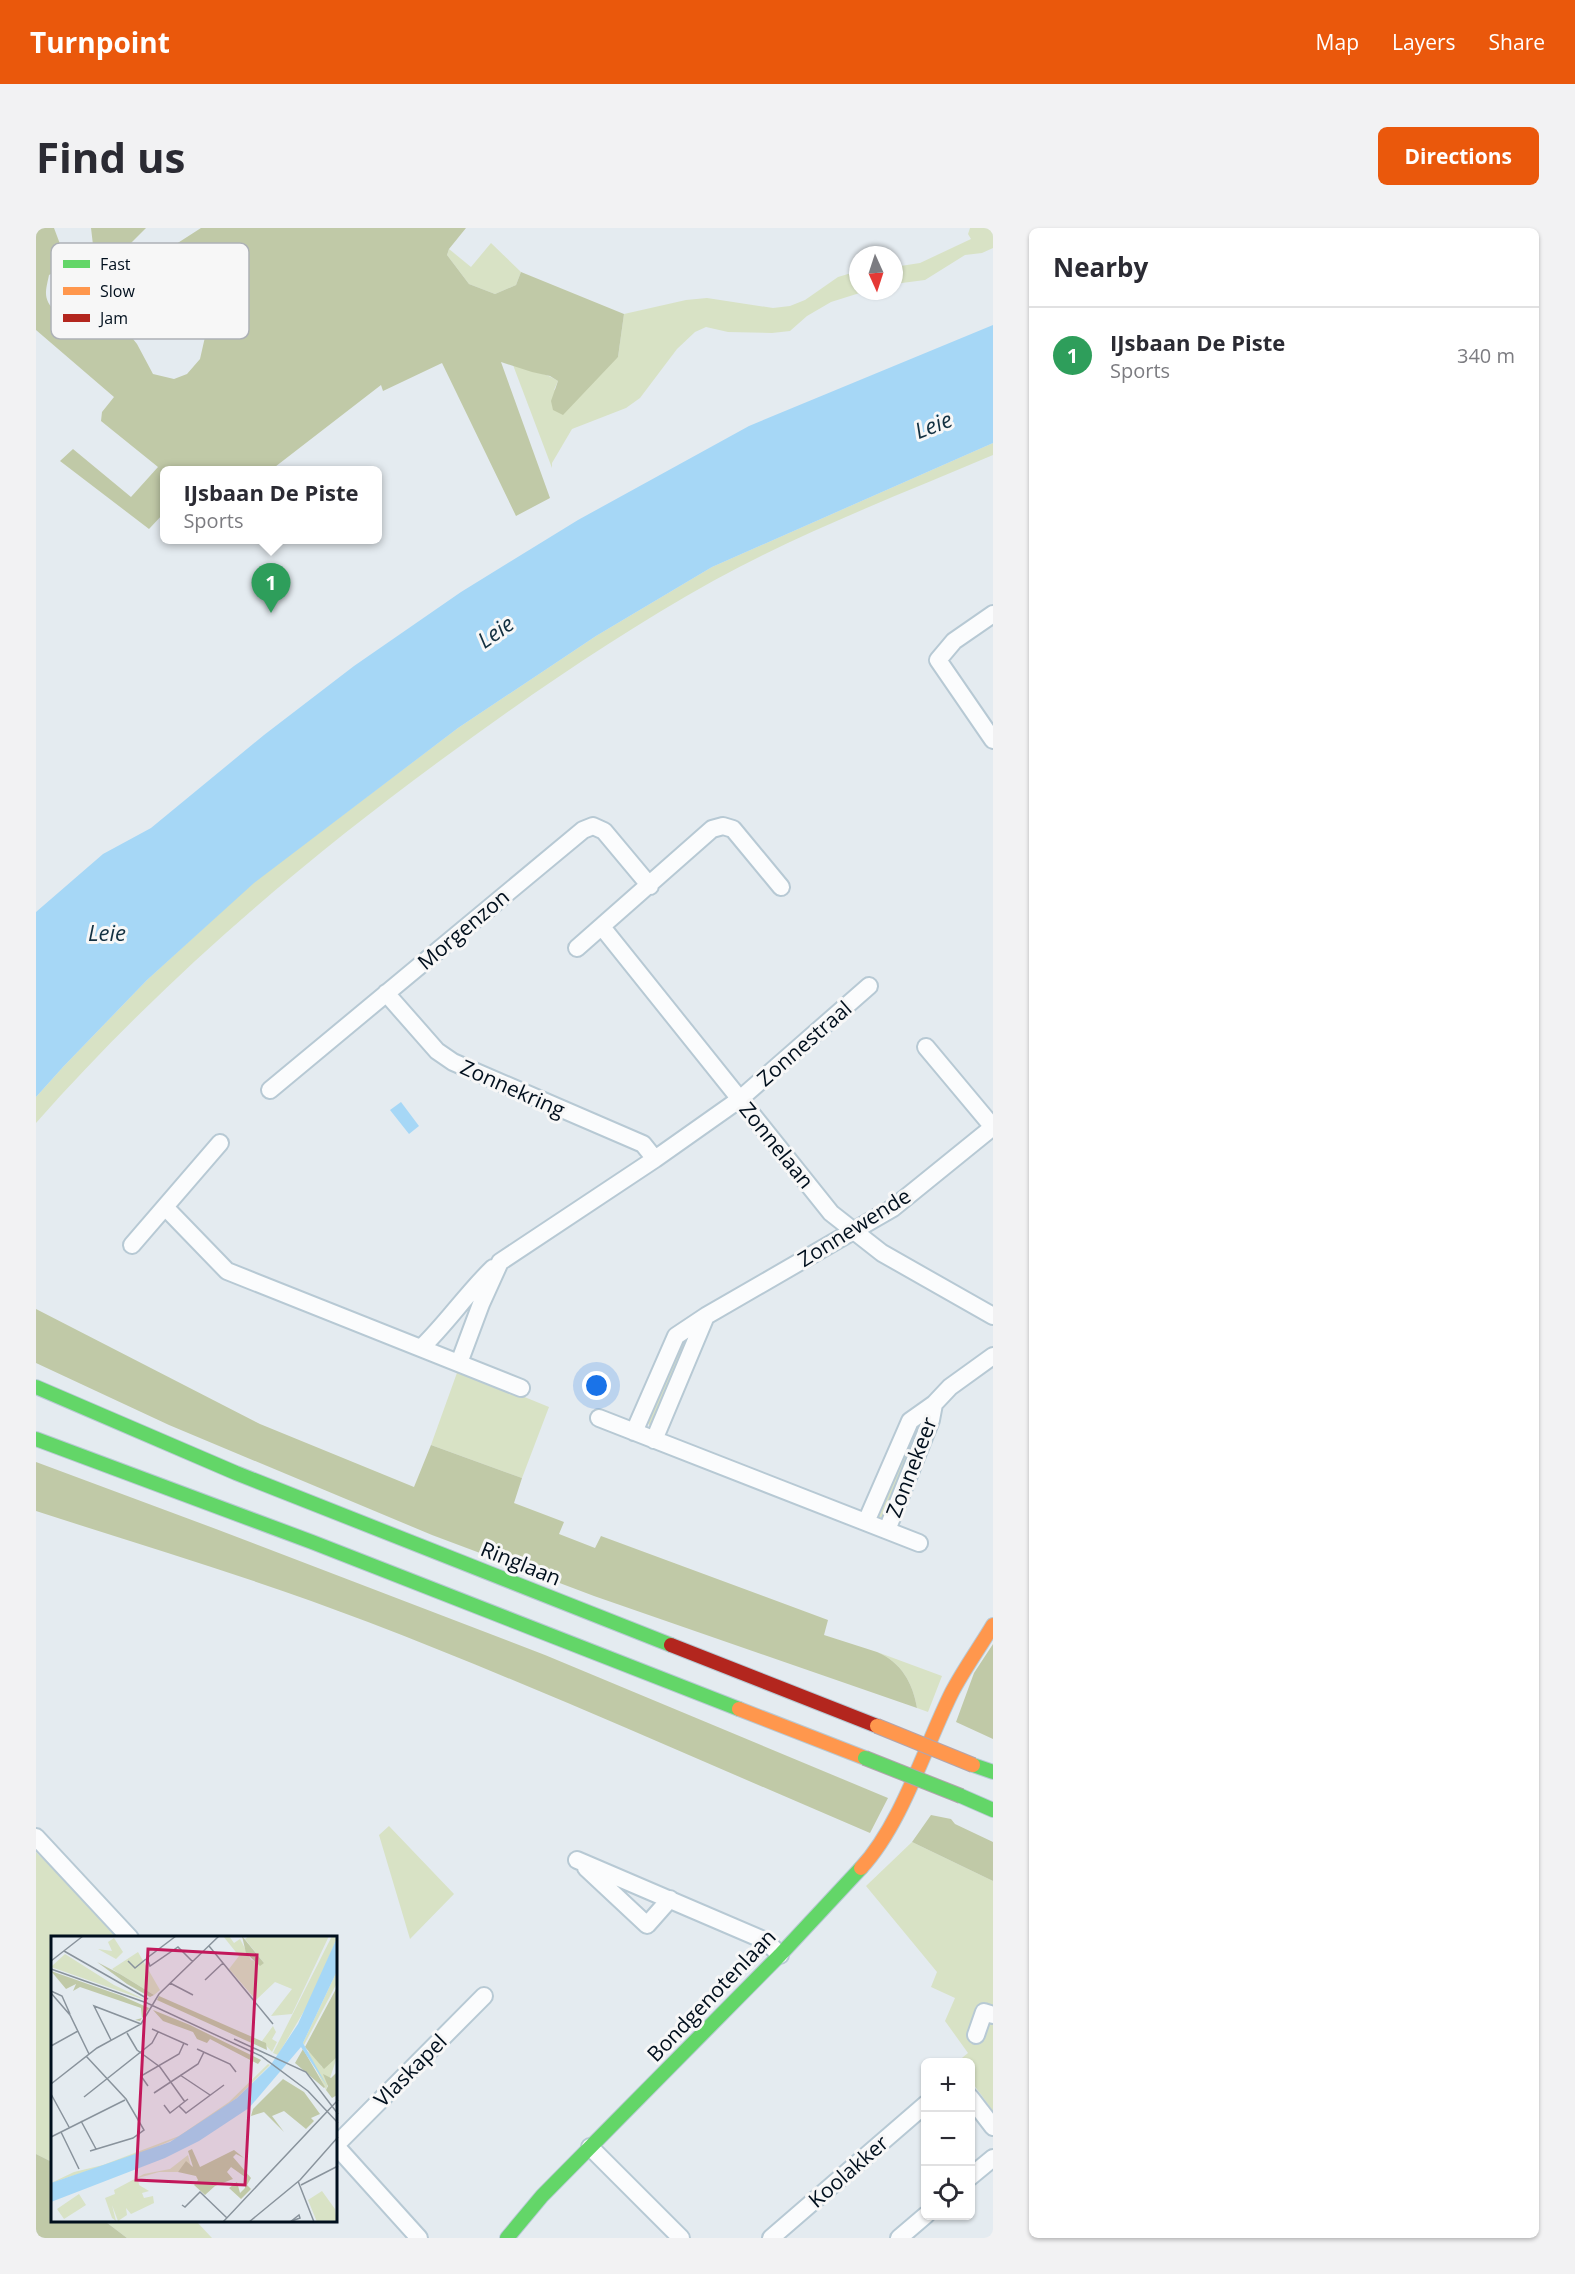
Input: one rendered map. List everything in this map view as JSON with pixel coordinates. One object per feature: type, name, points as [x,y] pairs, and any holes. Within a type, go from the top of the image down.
[{"type":"main road","name":"Ringlaan","points":[[36,1387],[236,1473],[993,1772]]},
{"type":"main road","points":[[36,1439],[278,1529],[993,1810]]},
{"type":"main road","name":"Bondgenotenlaan","points":[[507,2238],[542,2196],[780,1955],[874,1854],[892,1823],[953,1691],[993,1625]]},
{"type":"street","points":[[993,615],[954,641],[938,660],[993,740]]},
{"type":"street","name":"Morgenzon","points":[[270,1090],[583,830],[593,826],[604,831],[650,886]]},
{"type":"street","points":[[577,948],[712,829],[723,826],[733,829],[782,887]]},
{"type":"street","name":"Zonnelaan","points":[[602,927],[831,1213],[882,1253],[993,1316]]},
{"type":"street","name":"Zonnestraal","points":[[740,1099],[869,986]]},
{"type":"street","name":"Zonnekring","points":[[386,993],[437,1051],[453,1062],[643,1144],[655,1159]]},
{"type":"street","name":"Zonnewende","points":[[634,1432],[676,1336],[706,1316],[893,1208],[993,1127],[926,1047]]},
{"type":"street","points":[[421,1348],[437,1333],[475,1286],[500,1262],[655,1159],[740,1099]]},
{"type":"street","points":[[132,1245],[220,1143]]},
{"type":"street","points":[[165,1207],[227,1271],[521,1388]]},
{"type":"street","points":[[459,1363],[500,1262]]},
{"type":"street","points":[[599,1419],[656,1441],[706,1316]]},
{"type":"street","name":"Zonnekeer","points":[[866,1522],[910,1421],[934,1404],[950,1387],[993,1356]]},
{"type":"street","name":"Zonnekeer","points":[[887,1530],[931,1420],[934,1404]]},
{"type":"street","name":"Zonnekeer","points":[[656,1441],[919,1543]]},
{"type":"street","points":[[36,1837],[128,1936]]},
{"type":"street","points":[[670,1899],[647,1925],[577,1860],[660,1894],[766,1941],[780,1955]]},
{"type":"street","name":"Vlaskapel","points":[[338,2144],[484,1996]]},
{"type":"street","points":[[976,2035],[984,2012],[993,2015]]},
{"type":"street","points":[[975,2104],[993,2127]]},
{"type":"street","name":"Koolakker","points":[[771,2238],[921,2108]]},
{"type":"street","points":[[590,2147],[681,2238]]},
{"type":"street","points":[[338,2148],[419,2238]]},
{"type":"street","points":[[975,2173],[993,2157]]},
{"type":"street","points":[[899,2238],[921,2219]]},
{"type":"green space","points":[[36,228],[54,228],[60,243],[51,243],[51,274],[46,291],[51,306],[51,339],[133,339],[153,374],[174,379],[187,374],[200,359],[205,339],[249,339],[249,243],[178,243],[201,228],[466,228],[449,249],[447,255],[469,284],[495,294],[516,285],[521,272],[624,314],[618,357],[563,415],[553,410],[551,401],[558,381],[550,376],[501,362],[550,498],[516,516],[442,363],[383,391],[381,385],[276,466],[160,466],[160,517],[149,529],[60,461],[73,449],[131,497],[158,467],[101,421],[102,412],[114,397],[36,330]]},
{"type":"green space","points":[[91,228],[146,228],[131,243],[93,243]]},
{"type":"green space","points":[[970,228],[993,228],[993,248],[982,253],[965,255],[925,280],[903,283],[903,266],[920,263],[971,239],[968,234]]},
{"type":"green space","points":[[491,243],[521,272],[516,285],[495,294],[469,284],[447,255],[449,249],[471,267]]},
{"type":"green space","points":[[849,274],[849,296],[831,302],[807,316],[790,331],[728,332],[706,327],[695,332],[677,349],[640,398],[626,408],[572,429],[552,463],[552,468],[513,365],[558,381],[554,390],[618,357],[624,314],[686,300],[707,298],[773,308],[790,306],[805,300],[838,277]]},
{"type":"green space","points":[[993,443],[993,455],[816,530],[713,581],[608,644],[507,712],[387,801],[280,886],[129,1024],[36,1123],[36,1097],[147,980],[254,882],[458,728],[596,636],[712,567]]},
{"type":"green space","points":[[36,1309],[260,1424],[414,1487],[431,1445],[522,1478],[514,1503],[564,1522],[559,1534],[595,1548],[601,1536],[828,1620],[824,1635],[877,1652],[893,1661],[909,1682],[917,1708],[594,1596],[432,1535],[169,1425],[36,1363]]},
{"type":"green space","points":[[680,1340],[689,1344],[653,1426],[650,1426],[648,1423]]},
{"type":"green space","points":[[458,1370],[549,1407],[522,1478],[431,1445]]},
{"type":"green space","points":[[912,1430],[918,1432],[886,1517],[879,1517],[877,1513]]},
{"type":"green space","points":[[36,1462],[545,1655],[888,1798],[870,1833],[557,1699],[368,1622],[244,1578],[36,1511]]},
{"type":"green space","points":[[993,1644],[993,1739],[956,1722],[974,1673]]},
{"type":"green space","points":[[877,1652],[942,1676],[928,1712],[917,1708],[909,1682],[899,1668],[893,1661]]},
{"type":"green space","points":[[931,1815],[951,1819],[955,1824],[993,1842],[993,1881],[912,1842]]},
{"type":"green space","points":[[389,1826],[454,1894],[410,1939],[379,1835]]},
{"type":"green space","points":[[912,1842],[993,1881],[993,2111],[975,2086],[975,2058],[962,2058],[968,2053],[945,2021],[955,1998],[931,1987],[937,1972],[866,1886]]},
{"type":"green space","points":[[36,1852],[118,1936],[51,1936],[51,2162],[36,2154]]},
{"type":"green space","points":[[36,2154],[51,2162],[51,2223],[107,2223],[127,2238],[39,2238],[36,2235]]},
{"type":"green space","points":[[107,2223],[198,2223],[212,2238],[127,2238]]},
{"type":"water","name":"Leie","points":[[993,325],[993,443],[712,567],[596,636],[458,728],[254,883],[147,980],[36,1097],[36,912],[103,854],[151,828],[264,735],[354,666],[461,592],[578,520],[749,426]]},
{"type":"water","points":[[401,1102],[419,1126],[409,1134],[390,1110]]},
{"type":"traffic: fast","points":[[36,1387],[236,1473],[671,1645]]},
{"type":"traffic: fast","points":[[36,1439],[312,1542],[739,1709]]},
{"type":"traffic: fast","points":[[865,1758],[961,1796]]},
{"type":"traffic: fast","points":[[973,1765],[993,1772]]},
{"type":"traffic: fast","points":[[961,1796],[993,1810]]},
{"type":"traffic: fast","points":[[507,2238],[542,2196],[780,1955],[861,1868]]},
{"type":"traffic: slow","points":[[861,1868],[889,1830],[912,1784],[952,1692],[993,1625]]},
{"type":"traffic: slow","points":[[739,1709],[865,1758]]},
{"type":"traffic: slow","points":[[877,1726],[973,1765]]},
{"type":"traffic: jam","points":[[671,1645],[877,1726]]},
{"type":"place","name":"IJsbaan De Piste","points":[[271,613]]}]
